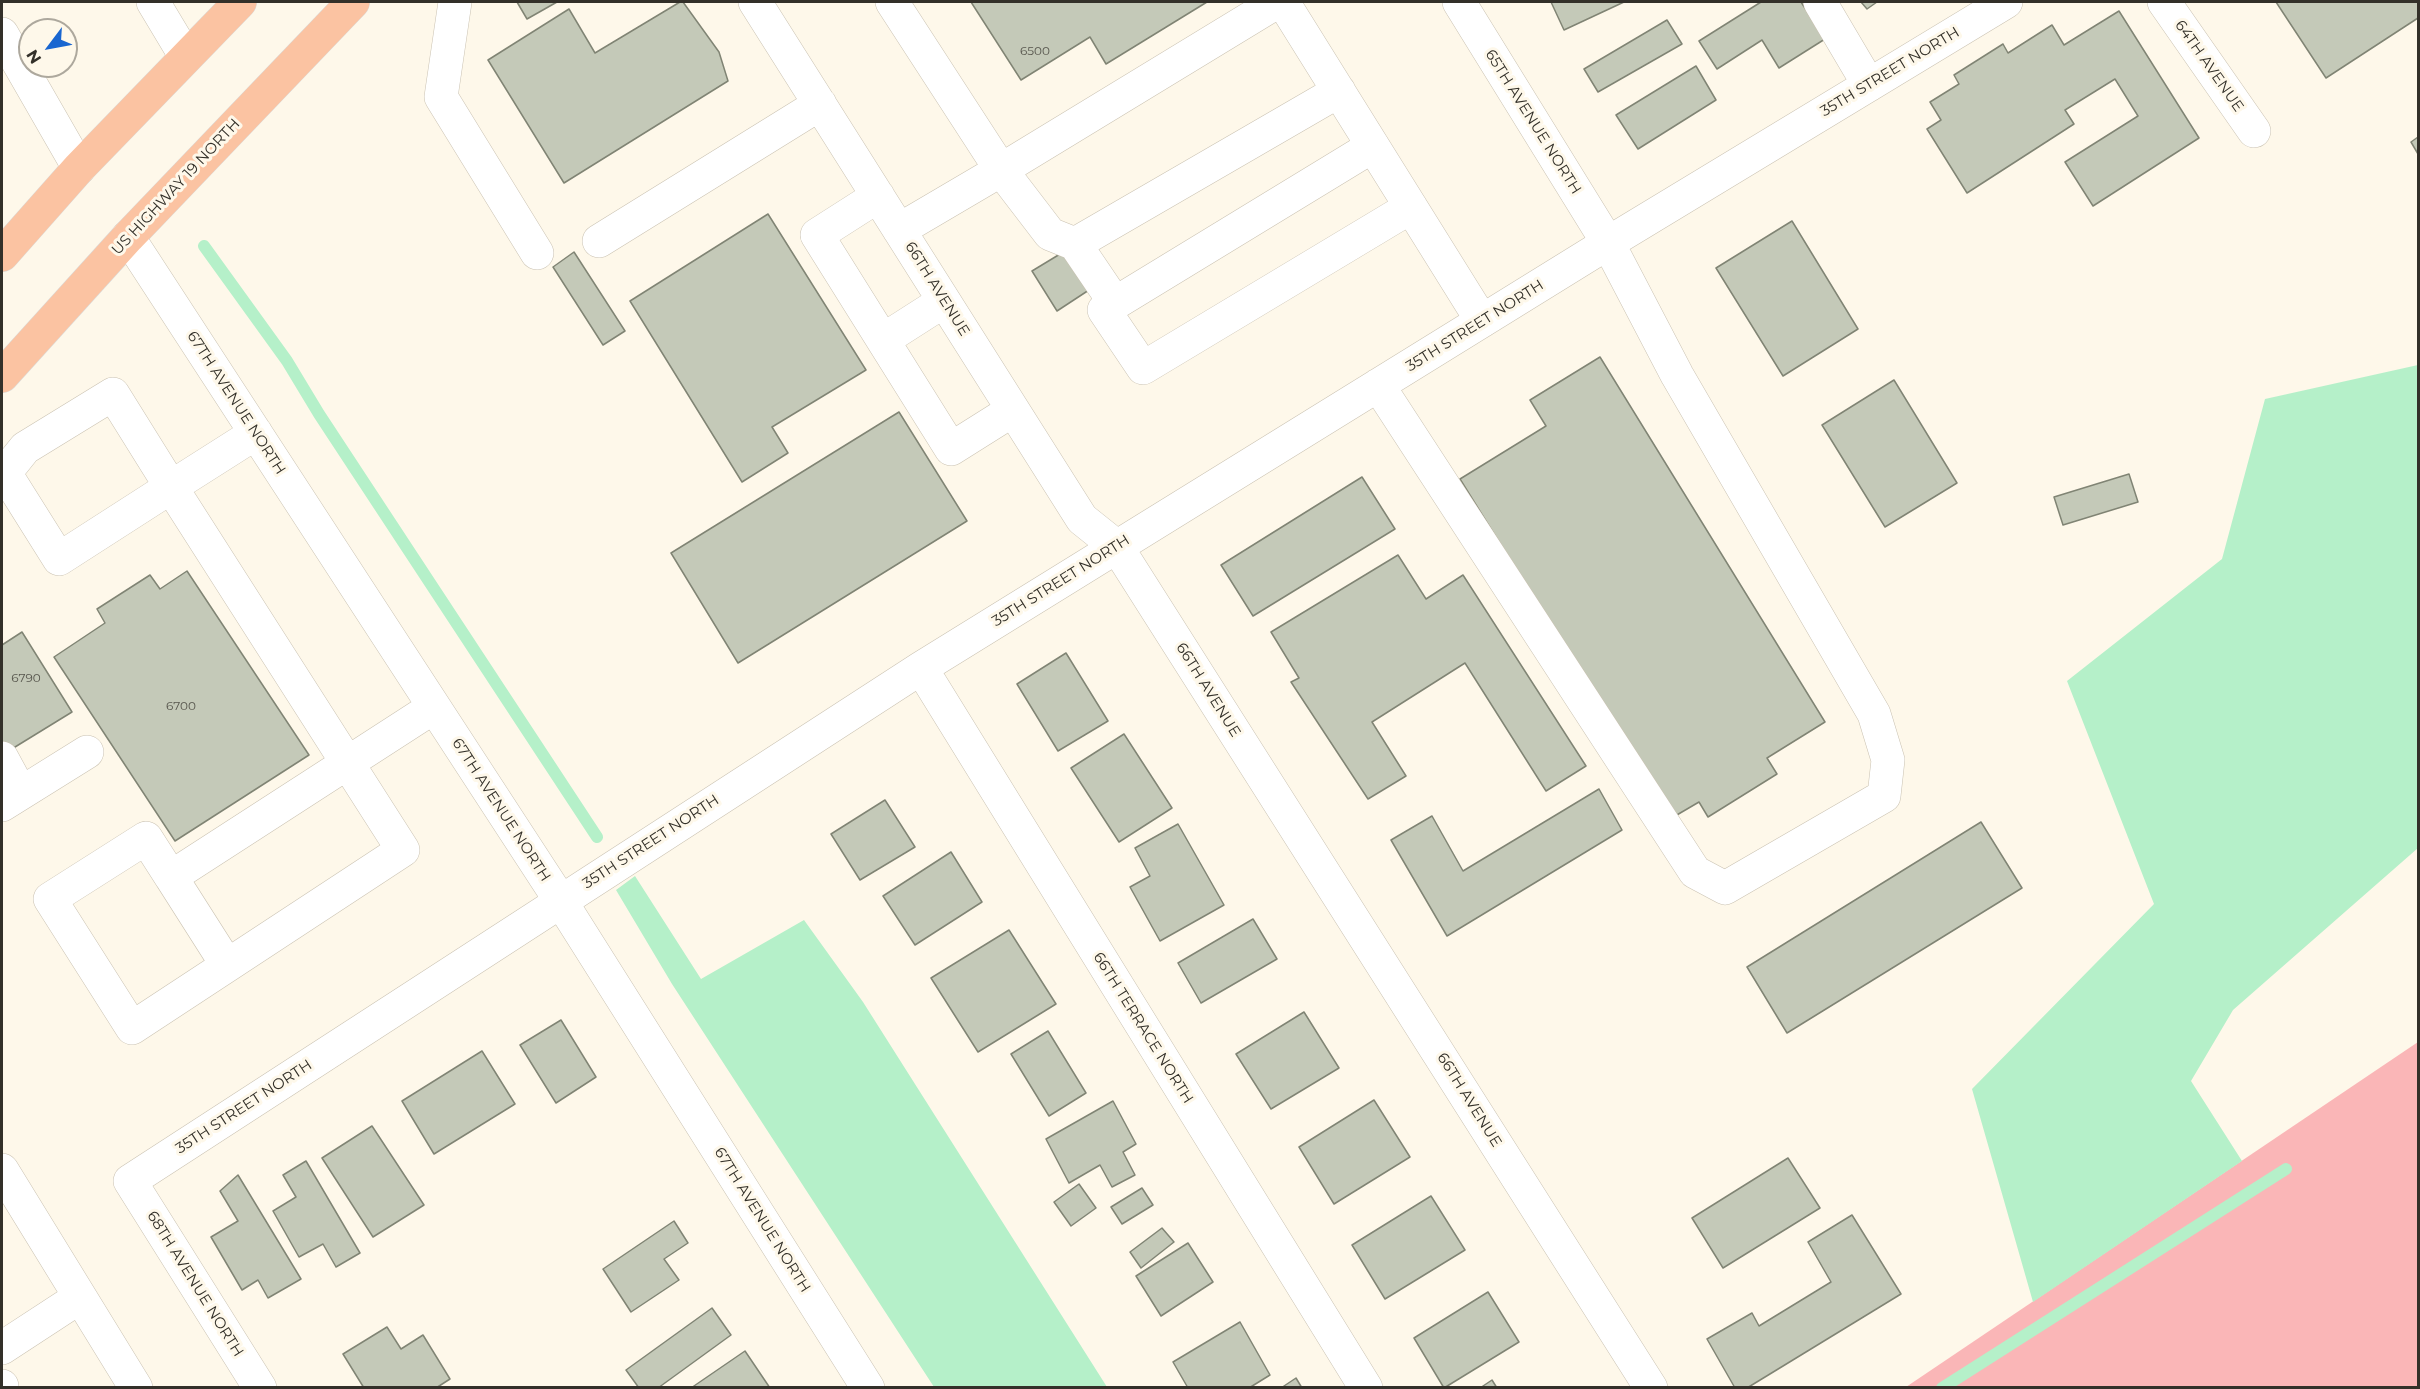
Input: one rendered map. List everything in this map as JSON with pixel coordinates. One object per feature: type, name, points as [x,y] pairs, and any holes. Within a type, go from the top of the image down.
[{"type":"highway","points":[[2,255],[79,168],[240,2]]},
{"type":"highway","name":"US HIGHWAY 19 NORTH","points":[[2,376],[128,237],[353,2]]},
{"type":"street","points":[[153,2],[186,57]]},
{"type":"street","points":[[455,2],[441,97],[537,253]]},
{"type":"street","points":[[892,2],[1001,170],[1050,234],[1075,244],[1115,303]]},
{"type":"street","points":[[899,230],[1277,2]]},
{"type":"street","points":[[1283,2],[1482,321]]},
{"type":"street","name":"65TH AVENUE NORTH","points":[[1378,386],[1695,872],[1725,888],[1884,796],[1888,760],[1874,714],[1677,375],[1608,243],[1459,2]]},
{"type":"street","points":[[1820,2],[1869,85]]},
{"type":"street","name":"35TH STREET NORTH","points":[[130,1181],[921,668],[1608,243],[2006,2]]},
{"type":"street","name":"64TH AVENUE","points":[[2164,2],[2254,131]]},
{"type":"street","name":"66TH AVENUE","points":[[765,5],[820,104],[1082,519],[1117,547],[1651,1388]]},
{"type":"street","points":[[5,50],[79,168]]},
{"type":"street","points":[[1075,244],[1339,91]]},
{"type":"street","points":[[599,241],[820,104]]},
{"type":"street","points":[[1373,146],[1104,310],[1143,368],[1411,207]]},
{"type":"street","points":[[878,196],[817,235],[951,449],[1013,410]]},
{"type":"street","name":"67TH AVENUE NORTH","points":[[128,237],[560,900],[868,1388]]},
{"type":"street","points":[[883,340],[944,301]]},
{"type":"street","points":[[227,965],[146,838],[50,899],[132,1028],[403,850],[349,763],[171,487],[113,394],[25,448],[5,473],[59,559],[171,487],[256,432]]},
{"type":"street","name":"66TH TERRACE NORTH","points":[[921,668],[1366,1388]]},
{"type":"street","points":[[171,877],[434,707]]},
{"type":"street","points":[[2,758],[11,799],[87,752]]},
{"type":"street","points":[[2,1170],[136,1388]]},
{"type":"street","name":"68TH AVENUE NORTH","points":[[130,1181],[260,1388]]},
{"type":"street","points":[[2,1348],[80,1297]]},
{"type":"shaded area","points":[[2418,365],[2418,848],[2233,1010],[2191,1081],[2242,1161],[2033,1302],[1972,1089],[2154,904],[2067,681],[2222,559],[2265,399]]},
{"type":"shaded area","points":[[635,876],[701,979],[804,920],[863,1002],[1107,1387],[934,1387],[672,984],[616,890]]},
{"type":"shaded area","points":[[2418,1042],[2418,1387],[1906,1387]]},
{"type":"building","points":[[517,2],[557,2],[527,19]]},
{"type":"building","points":[[683,2],[719,52],[728,81],[564,183],[488,60],[569,9],[595,53]]},
{"type":"building","points":[[971,2],[1207,2],[1106,64],[1090,37],[1021,80]]},
{"type":"building","points":[[1551,2],[1624,2],[1564,30]]},
{"type":"building","points":[[1761,2],[1801,2],[1825,39],[1779,68],[1762,40],[1717,69],[1699,41]]},
{"type":"building","points":[[1861,2],[1877,2],[1867,9]]},
{"type":"building","points":[[2276,2],[2418,2],[2418,18],[2326,78]]},
{"type":"building","points":[[2119,11],[2199,138],[2093,206],[2065,162],[2138,116],[2115,79],[2065,110],[2074,124],[1967,193],[1927,129],[1941,120],[1930,102],[1959,84],[1954,75],[2003,44],[2008,53],[2052,25],[2064,45]]},
{"type":"building","points":[[1667,20],[1682,44],[1598,92],[1584,69]]},
{"type":"building","points":[[1696,66],[1716,100],[1638,149],[1616,115]]},
{"type":"building","points":[[2418,137],[2418,154],[2411,142]]},
{"type":"building","points":[[768,214],[866,370],[772,427],[788,453],[742,482],[630,301]]},
{"type":"building","points":[[1792,221],[1858,329],[1783,376],[1716,268]]},
{"type":"building","points":[[1065,251],[1089,290],[1057,311],[1032,271]]},
{"type":"building","points":[[574,252],[625,331],[603,345],[553,267]]},
{"type":"building","points":[[1600,357],[1825,722],[1767,758],[1777,774],[1708,817],[1699,802],[1670,819],[1460,479],[1546,426],[1530,400]]},
{"type":"building","points":[[1894,380],[1957,483],[1885,527],[1822,425]]},
{"type":"building","points":[[899,412],[967,521],[738,663],[671,553]]},
{"type":"building","points":[[2129,474],[2138,502],[2063,525],[2054,497]]},
{"type":"building","points":[[1362,477],[1395,529],[1253,616],[1221,565]]},
{"type":"building","points":[[1398,555],[1426,599],[1463,575],[1586,766],[1546,791],[1465,663],[1372,722],[1406,776],[1368,799],[1291,682],[1299,678],[1271,632]]},
{"type":"building","points":[[187,571],[309,755],[175,841],[54,657],[105,623],[97,609],[150,575],[160,589]]},
{"type":"building","points":[[22,632],[72,712],[2,755],[2,645]]},
{"type":"building","points":[[1066,653],[1108,721],[1058,751],[1017,684]]},
{"type":"building","points":[[1124,734],[1172,808],[1119,842],[1071,768]]},
{"type":"building","points":[[1599,789],[1622,830],[1447,936],[1391,840],[1432,816],[1463,871]]},
{"type":"building","points":[[885,800],[915,847],[860,880],[831,834]]},
{"type":"building","points":[[1981,822],[2022,888],[1787,1033],[1747,967]]},
{"type":"building","points":[[1178,824],[1224,905],[1160,941],[1130,887],[1150,876],[1135,848]]},
{"type":"building","points":[[951,852],[982,902],[915,945],[883,896]]},
{"type":"building","points":[[1253,919],[1277,959],[1201,1003],[1178,963]]},
{"type":"building","points":[[1009,930],[1056,1004],[978,1052],[931,978]]},
{"type":"building","points":[[1304,1012],[1339,1068],[1271,1109],[1236,1054]]},
{"type":"building","points":[[561,1020],[596,1077],[556,1103],[520,1045]]},
{"type":"building","points":[[1048,1031],[1086,1093],[1049,1116],[1011,1054]]},
{"type":"building","points":[[482,1051],[515,1104],[434,1154],[402,1101]]},
{"type":"building","points":[[1374,1100],[1410,1157],[1334,1204],[1299,1147]]},
{"type":"building","points":[[1113,1101],[1136,1144],[1123,1152],[1135,1175],[1112,1187],[1100,1165],[1069,1183],[1046,1139]]},
{"type":"building","points":[[372,1126],[424,1205],[373,1237],[322,1158]]},
{"type":"building","points":[[1788,1158],[1820,1208],[1723,1268],[1692,1218]]},
{"type":"building","points":[[306,1161],[360,1253],[336,1267],[323,1244],[299,1257],[273,1211],[296,1197],[283,1175]]},
{"type":"building","points":[[238,1175],[301,1279],[268,1298],[258,1280],[242,1290],[211,1237],[238,1221],[220,1191]]},
{"type":"building","points":[[1079,1184],[1096,1208],[1071,1226],[1054,1202]]},
{"type":"building","points":[[1142,1188],[1153,1205],[1122,1224],[1111,1207]]},
{"type":"building","points":[[1431,1196],[1465,1250],[1385,1299],[1352,1245]]},
{"type":"building","points":[[1852,1215],[1901,1294],[1747,1388],[1735,1388],[1707,1339],[1752,1313],[1759,1326],[1831,1282],[1808,1242]]},
{"type":"building","points":[[674,1221],[688,1243],[664,1259],[679,1280],[631,1312],[603,1269]]},
{"type":"building","points":[[1162,1228],[1174,1242],[1141,1268],[1130,1252]]},
{"type":"building","points":[[1188,1243],[1213,1282],[1161,1316],[1136,1276]]},
{"type":"building","points":[[1488,1292],[1519,1342],[1444,1388],[1414,1338]]},
{"type":"building","points":[[712,1308],[731,1335],[658,1388],[639,1388],[626,1370]]},
{"type":"building","points":[[1240,1322],[1270,1375],[1249,1388],[1188,1388],[1173,1362]]},
{"type":"building","points":[[387,1327],[401,1349],[423,1335],[450,1379],[436,1388],[364,1388],[343,1354]]},
{"type":"building","points":[[745,1351],[770,1388],[691,1388]]},
{"type":"building","points":[[1296,1378],[1302,1388],[1281,1388]]},
{"type":"building","points":[[1492,1380],[1497,1388],[1480,1388]]},
{"type":"waterway","points":[[204,246],[287,361],[319,414],[597,837]]},
{"type":"waterway","points":[[1942,1388],[2286,1169]]}]
